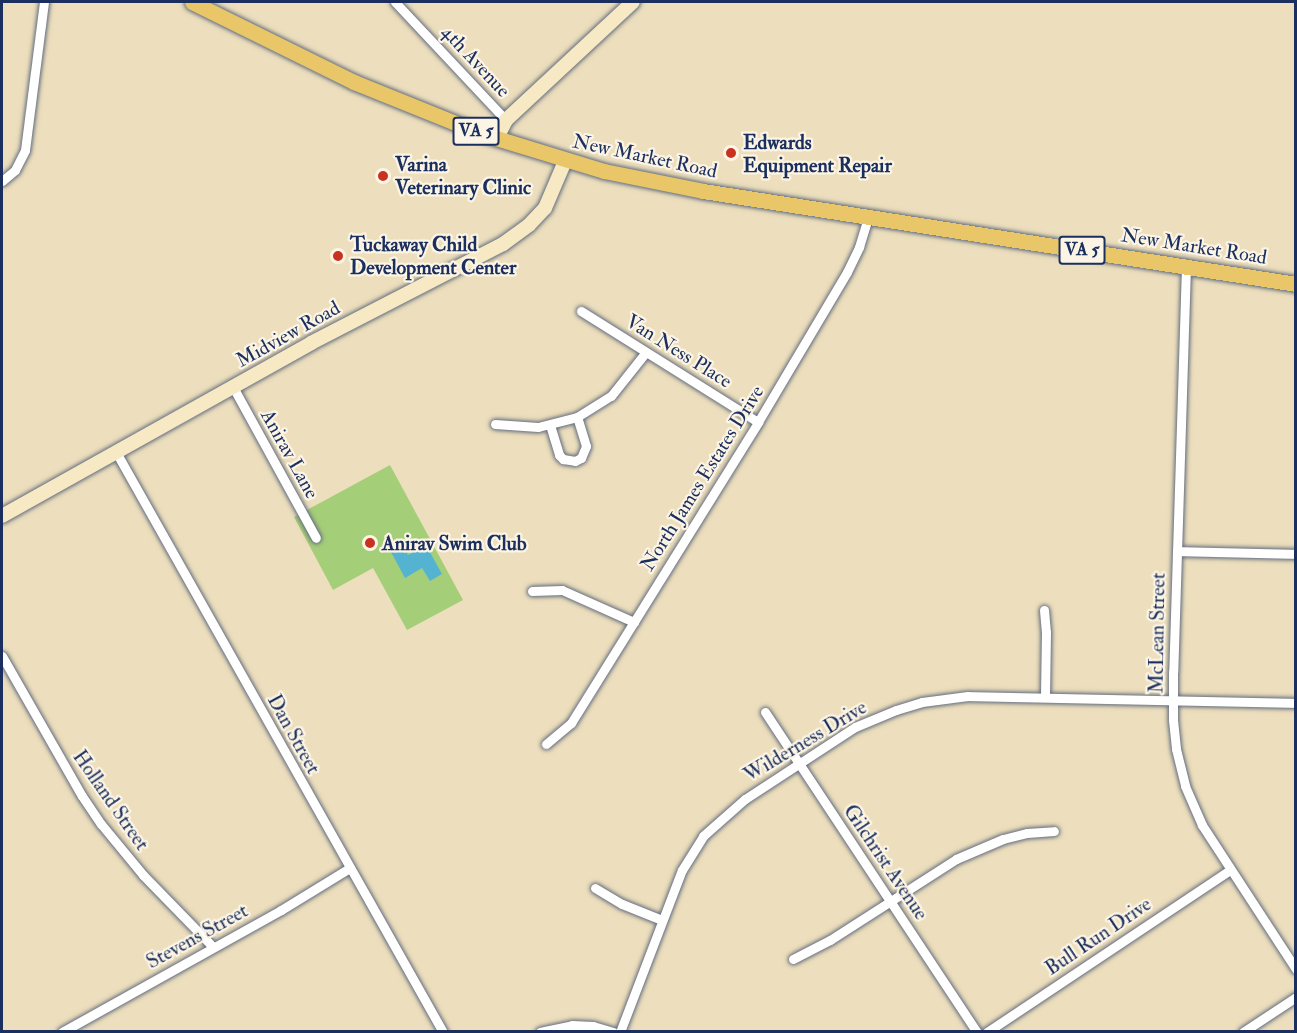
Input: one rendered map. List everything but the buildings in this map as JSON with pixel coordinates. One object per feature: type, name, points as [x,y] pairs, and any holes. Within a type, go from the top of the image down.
[{"type":"main road","name":"New Market Road","points":[[192,2],[354,82],[497,138],[565,161],[680,187],[1296,284]]},
{"type":"street","points":[[2,181],[15,170],[25,150],[44,2]]},
{"type":"street","name":"4th Avenue","points":[[395,2],[506,120]]},
{"type":"street","points":[[497,138],[506,120],[633,2]]},
{"type":"street","name":"Midview Road","points":[[2,516],[233,387],[512,238],[545,208],[565,161]]},
{"type":"street","name":"North James Estates Drive","points":[[546,744],[571,723],[758,422],[853,261],[868,217]]},
{"type":"street","name":"McLean Street","points":[[1186,266],[1174,732],[1185,786],[1202,825],[1296,969]]},
{"type":"street","name":"Van Ness Place","points":[[581,311],[758,422]]},
{"type":"street","points":[[495,424],[550,425],[578,417],[611,396],[625,382],[646,352]]},
{"type":"street","name":"Anirav Lane","points":[[233,387],[316,538]]},
{"type":"street","points":[[550,425],[559,455],[563,459],[574,461],[581,458],[586,446],[578,417]]},
{"type":"street","name":"Dan Street","points":[[116,453],[348,869],[442,1032]]},
{"type":"street","points":[[1177,551],[1296,554]]},
{"type":"street","points":[[532,591],[562,590],[634,622]]},
{"type":"street","points":[[1044,610],[1045,696]]},
{"type":"street","name":"Holland Street","points":[[2,656],[82,796],[101,824],[143,875],[213,947]]},
{"type":"street","name":"Wilderness Drive","points":[[620,1032],[682,870],[703,836],[728,811],[798,762],[855,727],[921,702],[968,696],[1296,703]]},
{"type":"street","name":"Gilchrist Avenue","points":[[765,712],[977,1032]]},
{"type":"street","points":[[794,959],[830,940],[938,869],[990,843],[1027,832],[1054,831]]},
{"type":"street","name":"Stevens Street","points":[[62,1032],[348,869]]},
{"type":"street","name":"Bull Run Drive","points":[[987,1032],[1230,870]]},
{"type":"street","points":[[595,888],[622,904],[662,920]]},
{"type":"street","points":[[1243,1032],[1296,997]]},
{"type":"street","points":[[540,1032],[573,1025],[593,1026],[613,1032]]},
{"type":"green space","name":"Anirav Swim Club","points":[[390,465],[463,600],[407,630],[373,568],[333,590],[294,517]]},
{"type":"water","points":[[426,545],[442,574],[430,581],[422,568],[405,578],[391,552],[403,546],[408,555]]},
{"type":"place","name":"Edwards Equipment Repair","points":[[731,153]]},
{"type":"place","name":"Varina Veterinary Clinic","points":[[383,176]]},
{"type":"place","name":"Tuckaway Child Development Center","points":[[338,256]]},
{"type":"place","name":"Anirav Swim Club","points":[[370,543]]}]
